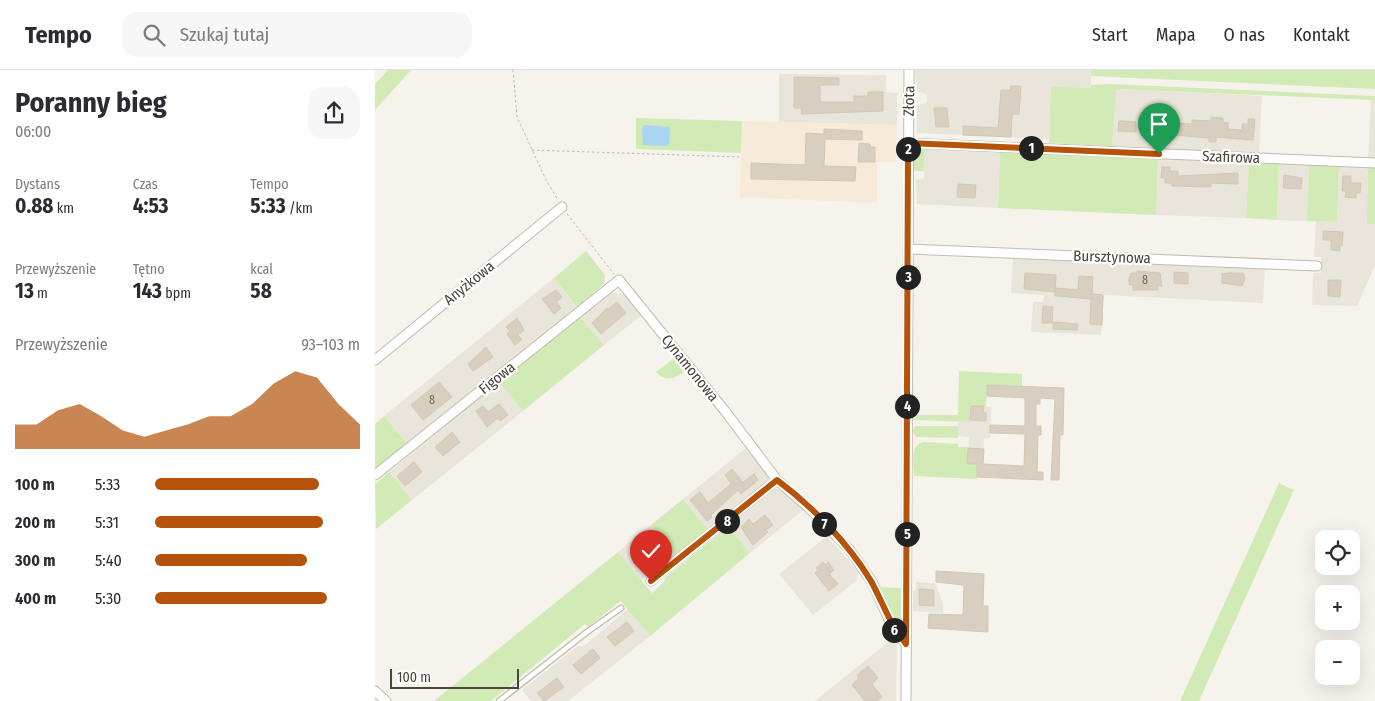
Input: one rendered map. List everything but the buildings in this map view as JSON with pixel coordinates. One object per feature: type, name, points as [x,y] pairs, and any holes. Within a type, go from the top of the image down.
[{"type":"street","name":"Złota","points":[[906,701],[909,70]]},
{"type":"street","name":"Szafirowa","points":[[908,143],[1375,163]]},
{"type":"street","name":"Anyżkowa","points":[[375,360],[562,207]]},
{"type":"street","name":"Bursztynowa","points":[[908,248],[1317,266]]},
{"type":"street","name":"Figowa","points":[[375,475],[619,280]]},
{"type":"street","name":"Cynamonowa","points":[[619,280],[725,410],[777,480],[807,507],[849,550],[872,582],[893,628],[906,644]]},
{"type":"street","points":[[651,581],[777,480]]},
{"type":"street","points":[[375,691],[386,701]]},
{"type":"lane","points":[[499,701],[587,632],[621,608]]},
{"type":"path","points":[[513,70],[517,117],[546,180],[562,207],[619,280]]},
{"type":"path","points":[[532,150],[741,157]]},
{"type":"shaded area","points":[[915,70],[1091,70],[1091,88],[1051,115],[1049,139],[917,133],[917,105],[927,103],[927,95],[917,91]]},
{"type":"shaded area","points":[[779,74],[886,75],[886,92],[897,93],[897,125],[779,122]]},
{"type":"shaded area","points":[[1115,89],[1262,96],[1259,153],[1112,146]]},
{"type":"shaded area","points":[[1371,100],[1375,100],[1375,158],[1368,158]]},
{"type":"shaded area","points":[[742,121],[897,125],[896,162],[877,162],[877,203],[740,197]]},
{"type":"shaded area","points":[[925,149],[1000,152],[998,208],[917,204],[916,180],[924,178]]},
{"type":"shaded area","points":[[1158,159],[1249,163],[1246,218],[1156,215]]},
{"type":"shaded area","points":[[1279,164],[1309,165],[1307,221],[1277,220]]},
{"type":"shaded area","points":[[1339,167],[1368,168],[1367,224],[1375,224],[1375,265],[1357,306],[1312,305],[1313,273],[1321,273],[1321,257],[1314,257],[1316,221],[1337,222]]},
{"type":"shaded area","points":[[1013,258],[1265,268],[1263,303],[1104,295],[1101,335],[1031,332],[1033,302],[1043,302],[1044,295],[1011,293]]},
{"type":"shaded area","points":[[554,278],[577,307],[407,444],[384,416]]},
{"type":"shaded area","points":[[611,293],[625,294],[642,315],[604,345],[580,317]]},
{"type":"shaded area","points":[[499,382],[523,411],[412,500],[389,472]]},
{"type":"shaded area","points":[[971,406],[991,407],[990,438],[984,438],[983,464],[967,464],[969,437],[958,436],[958,422],[970,422]]},
{"type":"shaded area","points":[[746,448],[769,473],[768,482],[708,530],[683,499]]},
{"type":"shaded area","points":[[775,489],[783,490],[803,510],[750,553],[728,527]]},
{"type":"shaded area","points":[[651,525],[676,557],[659,570],[654,570],[641,580],[618,552]]},
{"type":"shaded area","points":[[827,536],[858,572],[856,581],[813,615],[779,574]]},
{"type":"shaded area","points":[[916,582],[935,583],[943,603],[943,613],[913,611],[913,591],[916,589]]},
{"type":"shaded area","points":[[628,609],[650,636],[568,701],[531,701],[522,690],[578,646],[584,646]]},
{"type":"shaded area","points":[[893,638],[897,645],[896,701],[815,701]]},
{"type":"green space","points":[[388,70],[411,70],[375,110],[375,84]]},
{"type":"green space","points":[[1091,70],[1375,70],[1375,89],[1091,76]]},
{"type":"green space","points":[[1110,84],[1375,96],[1375,100],[1116,89],[1112,146],[1049,143],[1051,87],[1091,88],[1091,85]]},
{"type":"green space","points":[[636,118],[742,121],[741,153],[636,149]]},
{"type":"green space","points":[[920,147],[925,147],[924,171],[913,171],[912,154]]},
{"type":"green space","points":[[1000,152],[1158,159],[1156,215],[998,208]]},
{"type":"green space","points":[[1249,163],[1279,164],[1277,220],[1246,218]]},
{"type":"green space","points":[[1309,165],[1339,167],[1337,222],[1307,221]]},
{"type":"green space","points":[[1368,168],[1375,168],[1375,224],[1367,224]]},
{"type":"green space","points":[[586,251],[605,275],[604,284],[577,307],[554,278]]},
{"type":"green space","points":[[580,317],[604,345],[523,411],[499,382]]},
{"type":"green space","points":[[677,356],[688,369],[672,378],[664,378],[656,372]]},
{"type":"green space","points":[[959,371],[1022,374],[1022,386],[987,385],[986,407],[971,406],[970,422],[912,420],[912,415],[958,415]]},
{"type":"green space","points":[[384,416],[407,444],[375,470],[375,424]]},
{"type":"green space","points":[[916,426],[958,426],[958,438],[916,437],[912,430]]},
{"type":"green space","points":[[923,442],[958,444],[958,447],[968,447],[967,464],[977,464],[977,479],[914,476],[914,451]]},
{"type":"green space","points":[[389,472],[412,500],[376,529],[375,484]]},
{"type":"green space","points":[[1279,483],[1294,490],[1199,701],[1180,701]]},
{"type":"green space","points":[[683,499],[708,530],[676,557],[651,525]]},
{"type":"green space","points":[[728,527],[750,553],[650,636],[621,601],[588,627],[585,624],[491,701],[434,701],[618,552],[652,593],[664,582],[665,578]]},
{"type":"green space","points":[[876,587],[903,588],[902,630],[899,630]]},
{"type":"water","points":[[644,125],[670,127],[669,144],[666,146],[643,145],[642,128]]},
{"type":"route","points":[[651,581],[777,480],[807,507],[849,550],[872,582],[893,628],[906,644],[908,143],[1159,154]]}]
